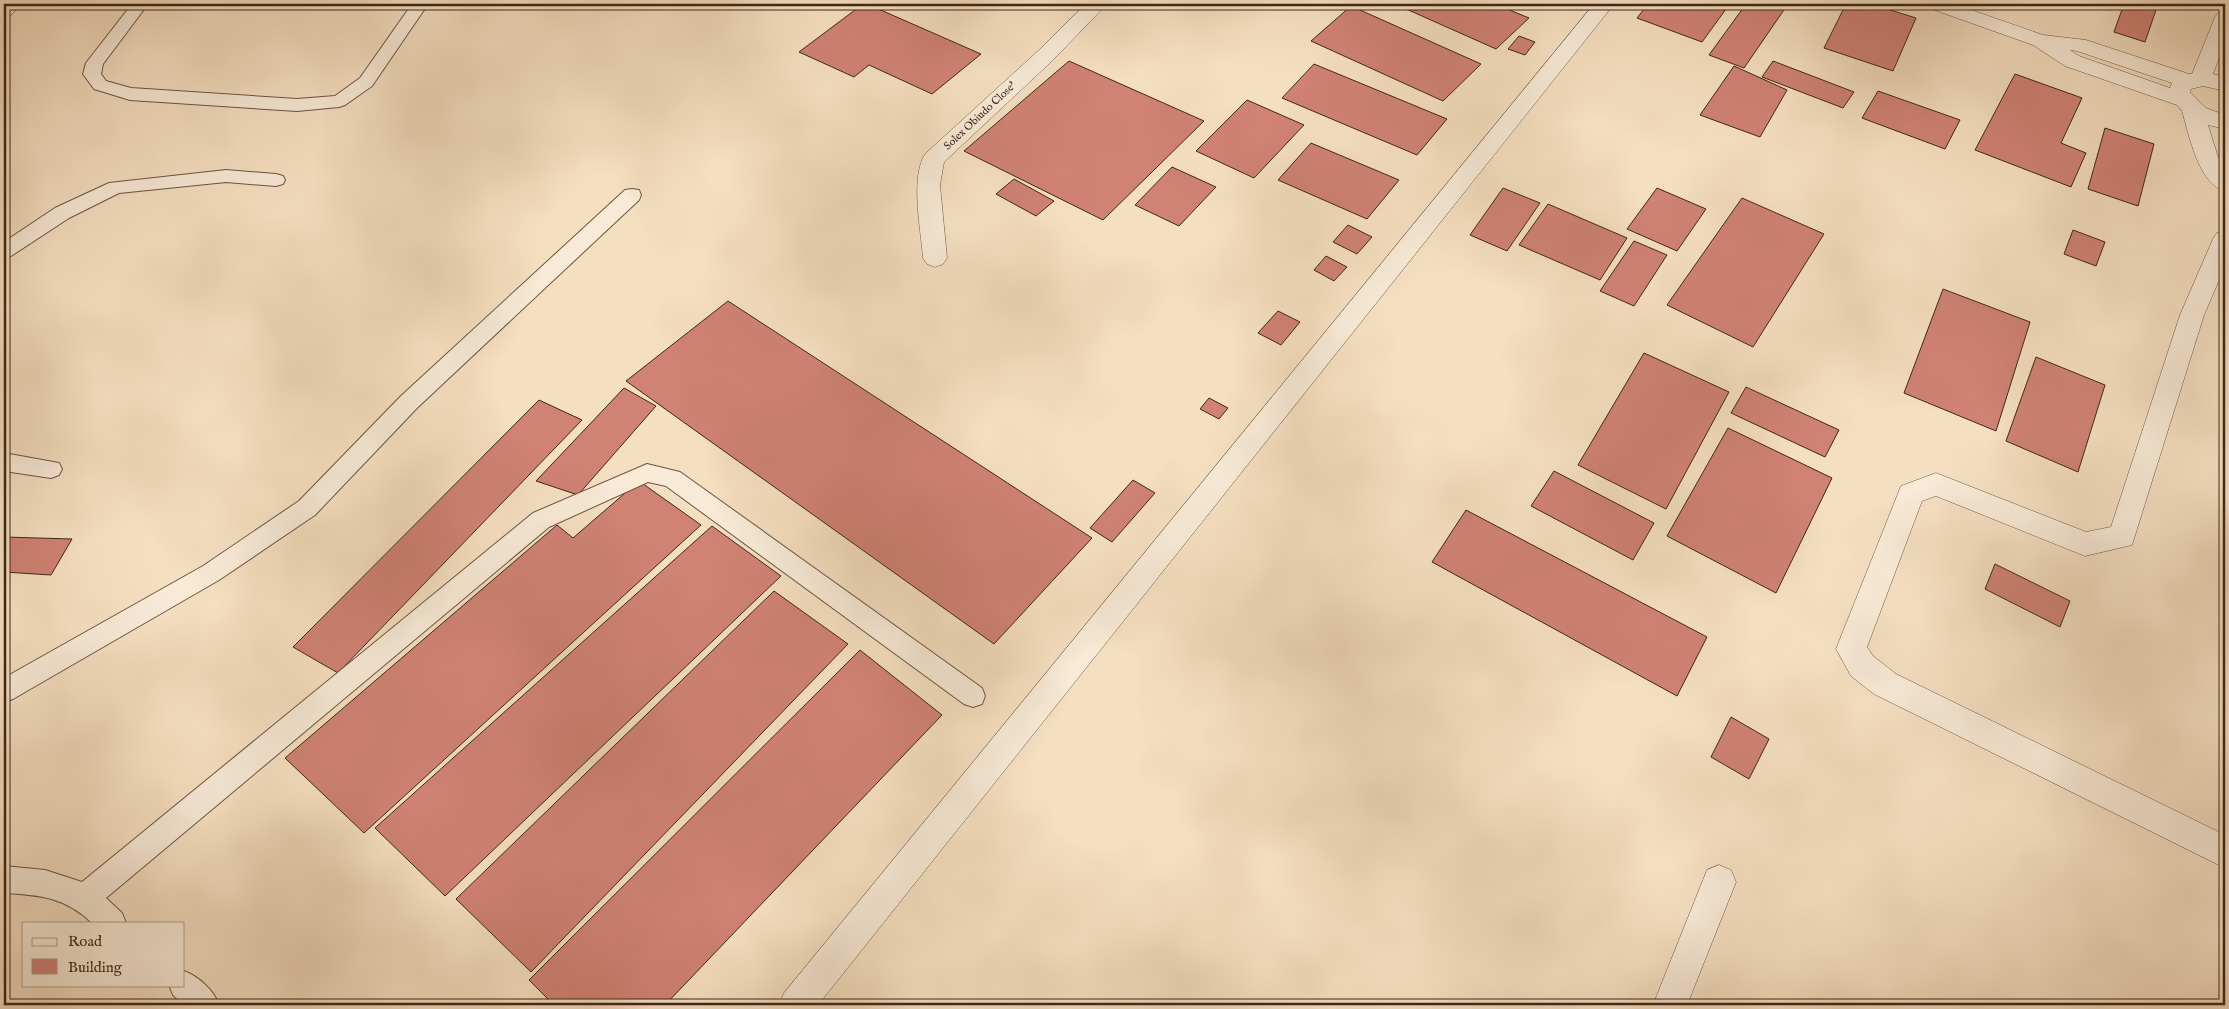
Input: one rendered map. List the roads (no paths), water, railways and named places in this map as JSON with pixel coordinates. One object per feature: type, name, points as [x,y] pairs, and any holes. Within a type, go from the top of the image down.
[{"type":"street","points":[[4,11],[11,4]]},
{"type":"street","name":"Solex Obiudo Close'","points":[[935,258],[929,185],[933,159],[1045,56],[1097,4]]},
{"type":"street","points":[[796,1005],[1604,4]]},
{"type":"street","points":[[1936,4],[2040,41],[2079,45],[2191,92],[2225,84]]},
{"type":"street","points":[[2225,16],[2191,92],[2207,159],[2225,183]]},
{"type":"street","points":[[2191,92],[2206,117],[2225,122]]},
{"type":"street","points":[[2225,239],[2214,269],[2192,315],[2122,537],[2085,544],[1936,484],[1923,488],[1911,494],[1851,649],[1862,666],[1885,684],[2225,852]]},
{"type":"street","points":[[1670,1005],[1719,882]]},
{"type":"lane","points":[[140,4],[95,63],[92,74],[100,85],[130,94],[297,104],[340,101],[366,82],[420,4]]},
{"type":"lane","points":[[4,251],[62,213],[116,188],[226,176],[276,180]]},
{"type":"lane","points":[[4,691],[211,573],[307,508],[409,402],[632,196]]},
{"type":"lane","points":[[4,462],[51,469]]},
{"type":"lane","points":[[84,898],[541,520],[647,472],[672,478],[973,696]]},
{"type":"lane","points":[[4,880],[24,880],[64,887],[84,898],[111,922]]},
{"type":"lane","points":[[184,986],[205,1005]]}]
